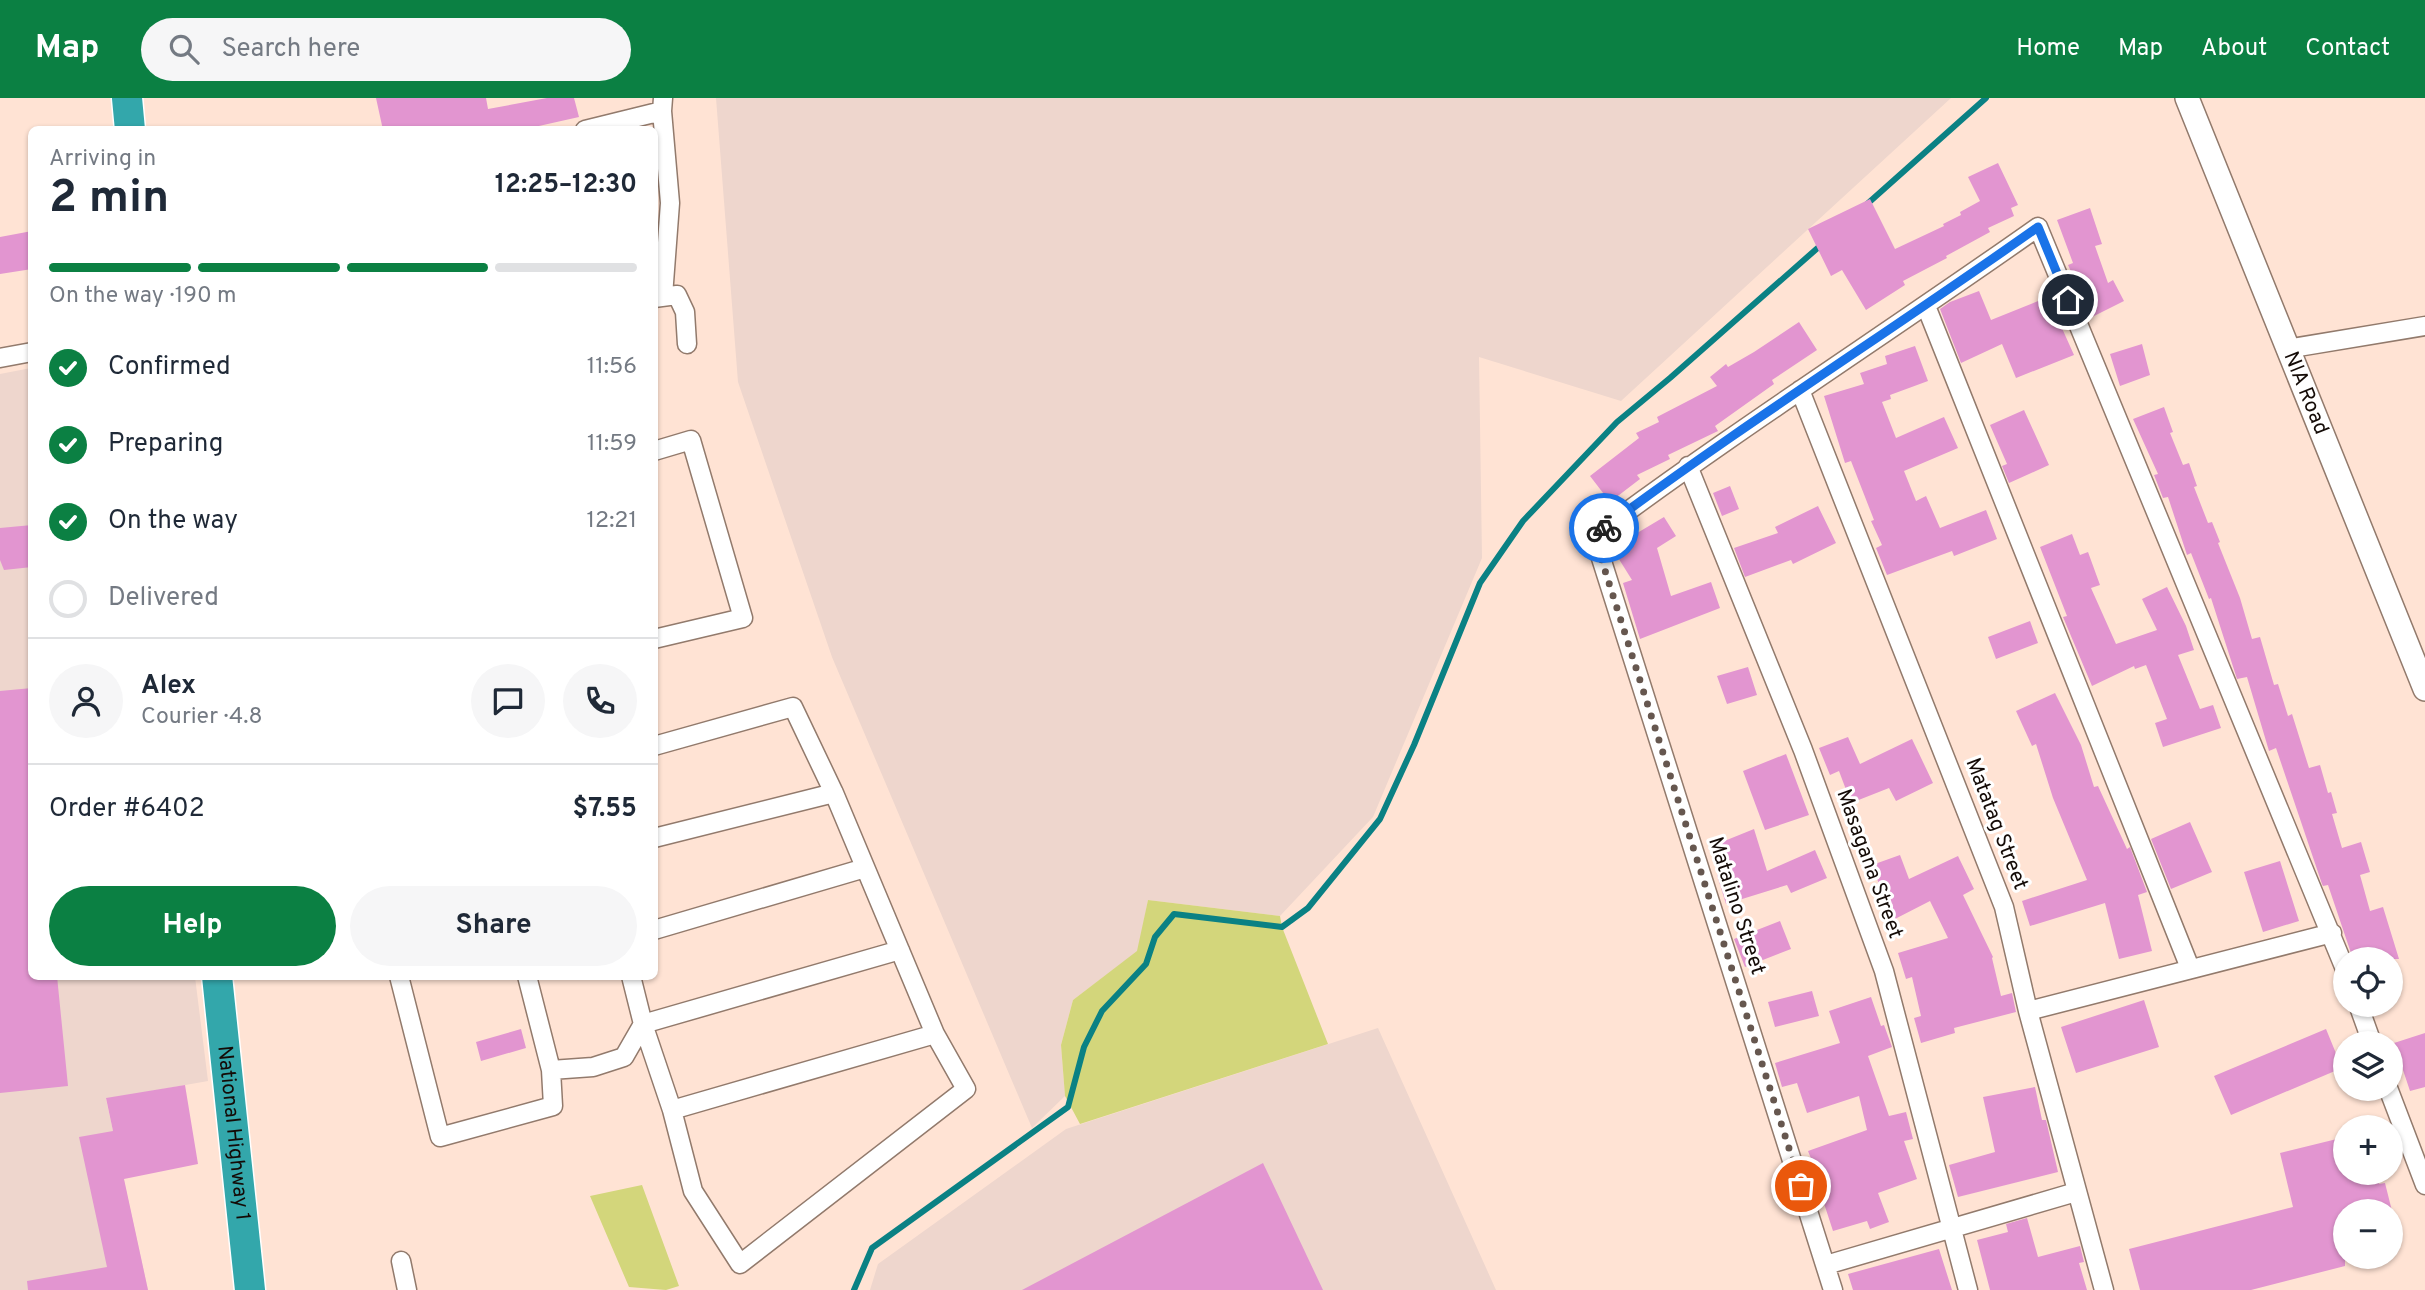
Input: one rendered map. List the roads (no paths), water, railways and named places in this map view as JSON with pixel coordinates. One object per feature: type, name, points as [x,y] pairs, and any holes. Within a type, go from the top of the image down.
[{"type":"highway","points":[[127,98],[130,126]]},
{"type":"highway","name":"National Highway 1","points":[[217,980],[250,1290]]},
{"type":"street","name":"NIA Road","points":[[2187,98],[2425,689]]},
{"type":"street","points":[[597,126],[662,104],[659,297],[677,295],[685,312],[687,344]]},
{"type":"street","points":[[1688,466],[2038,227],[2337,947]]},
{"type":"street","points":[[1926,306],[2190,968]]},
{"type":"street","points":[[2286,349],[2425,326]]},
{"type":"street","points":[[0,358],[28,353]]},
{"type":"street","name":"Matatag Street","points":[[1800,390],[2004,907],[2028,1011],[2104,1290]]},
{"type":"street","points":[[658,450],[691,440],[743,618],[658,638]]},
{"type":"street","name":"Matalino Street","points":[[1688,466],[1594,536],[1833,1290]]},
{"type":"street","name":"Masagana Street","points":[[1688,466],[1803,751],[1885,971],[1968,1290]]},
{"type":"street","points":[[632,980],[643,1024],[672,1110],[693,1191],[740,1264],[966,1089],[935,1034],[834,793],[793,707],[658,745]]},
{"type":"street","points":[[658,837],[834,793]]},
{"type":"street","points":[[658,928],[865,868]]},
{"type":"street","points":[[2028,1011],[2332,933]]},
{"type":"street","points":[[551,1070],[593,1067],[624,1058],[643,1024],[900,950]]},
{"type":"street","points":[[400,980],[440,1137],[553,1106],[551,1070],[528,980]]},
{"type":"street","points":[[672,1110],[935,1034]]},
{"type":"street","points":[[2393,1101],[2425,1185]]},
{"type":"street","points":[[1826,1265],[2076,1192]]},
{"type":"street","points":[[401,1261],[407,1290]]},
{"type":"waterway","points":[[1866,205],[1986,98]]},
{"type":"waterway","points":[[854,1290],[872,1248],[1068,1107],[1084,1047],[1102,1011],[1146,964],[1155,937],[1174,914],[1282,927],[1308,908],[1380,819],[1414,745],[1480,583],[1523,521],[1617,422],[1821,245]]}]
